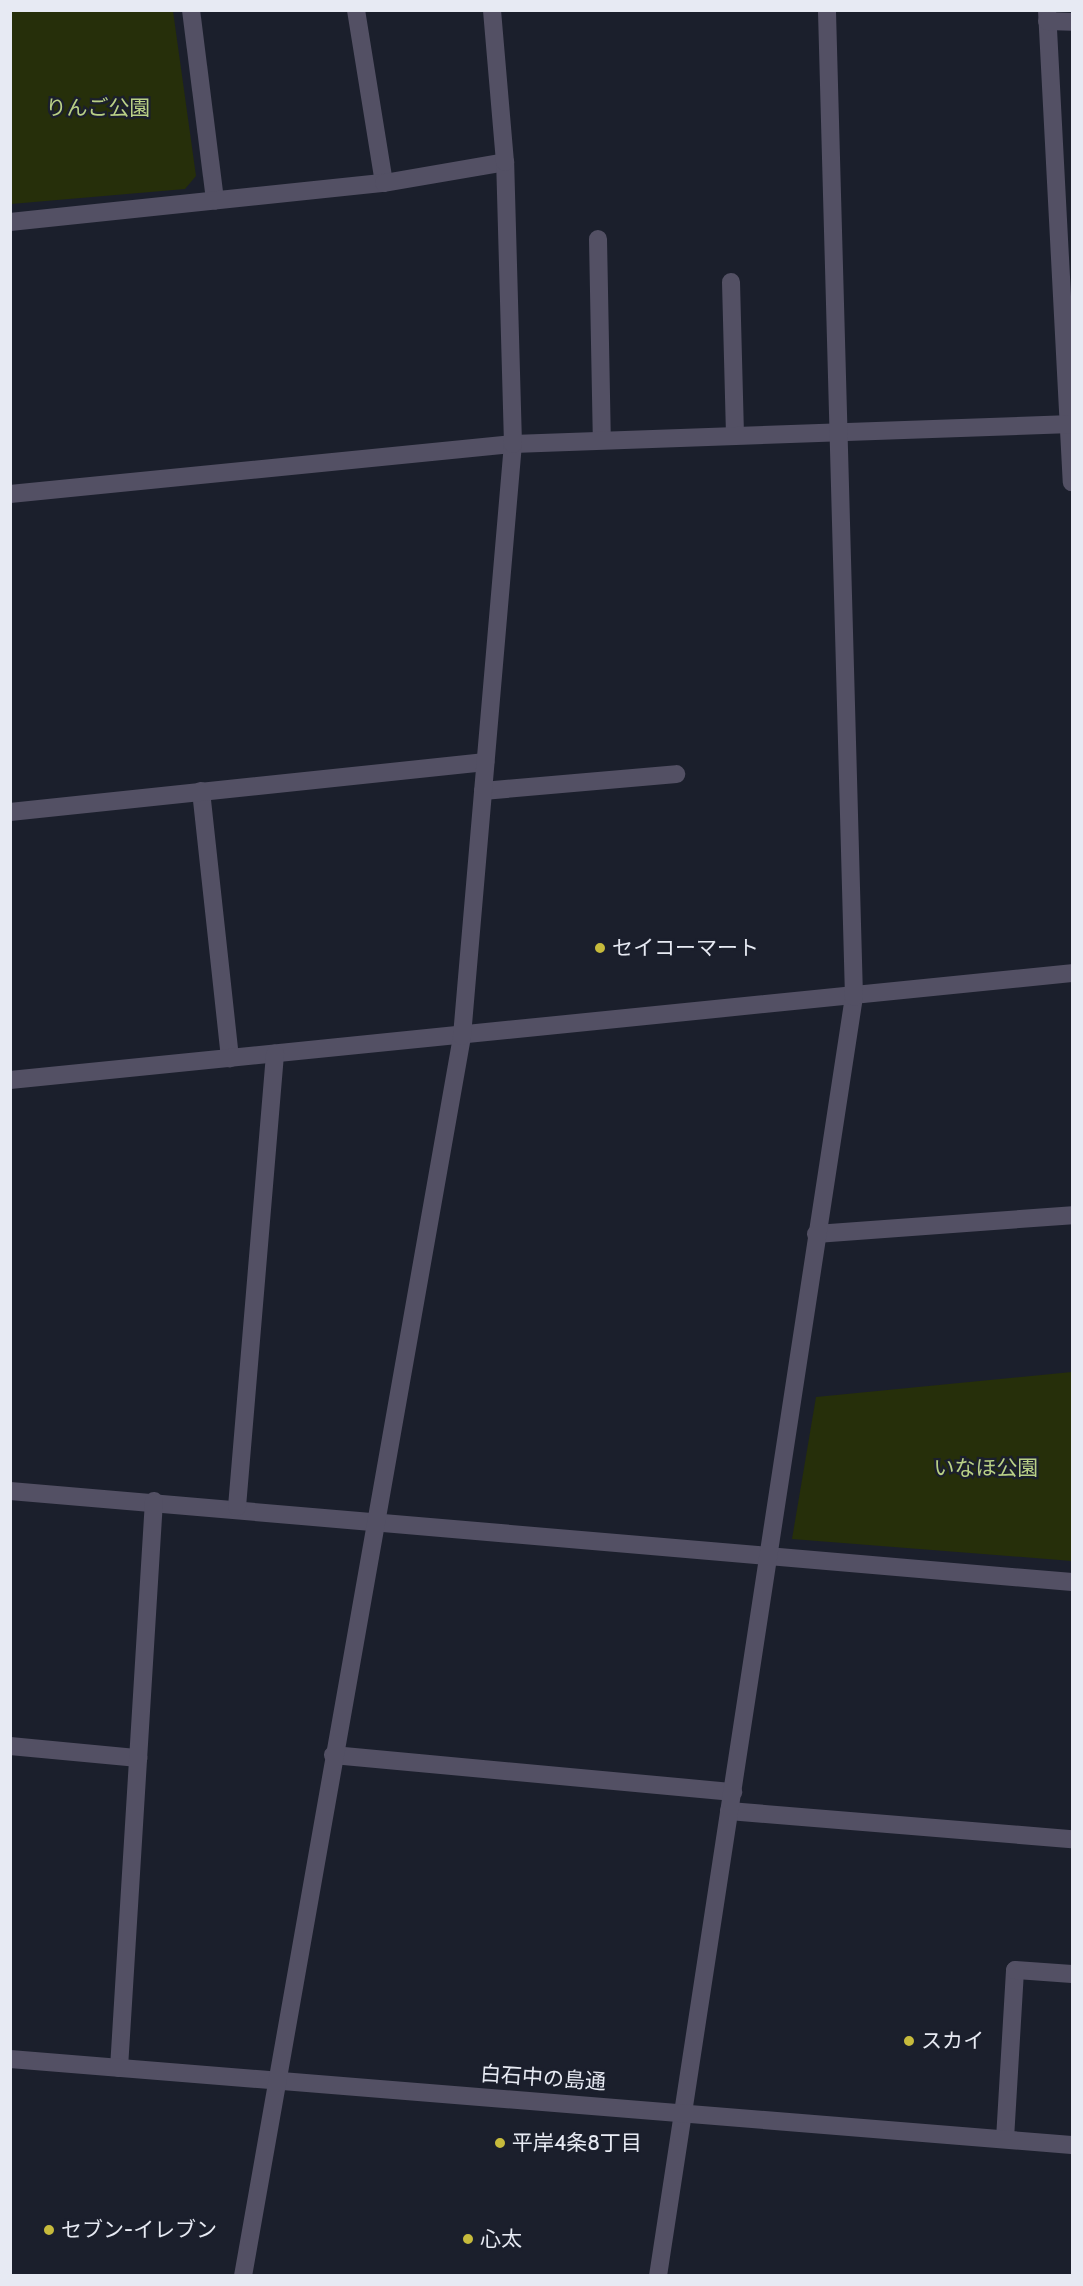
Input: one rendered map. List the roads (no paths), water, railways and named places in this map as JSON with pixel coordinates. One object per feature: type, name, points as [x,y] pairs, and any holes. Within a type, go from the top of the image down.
[{"type":"street","points":[[190,10],[215,200]]},
{"type":"street","points":[[356,10],[384,183]]},
{"type":"street","points":[[243,2276],[333,1755],[462,1036],[513,444],[505,162],[492,10]]},
{"type":"street","points":[[658,2276],[854,997],[827,10]]},
{"type":"street","points":[[1072,22],[1047,16],[1066,254],[1072,482]]},
{"type":"street","points":[[10,222],[384,183],[505,162]]},
{"type":"street","points":[[598,239],[602,440]]},
{"type":"street","points":[[731,282],[735,435]]},
{"type":"street","points":[[10,494],[513,444],[838,430],[1071,424]]},
{"type":"street","points":[[10,812],[485,762]]},
{"type":"street","points":[[483,791],[676,774]]},
{"type":"street","points":[[201,791],[230,1058]]},
{"type":"street","points":[[10,1080],[854,997],[1072,973]]},
{"type":"street","points":[[237,1507],[275,1054]]},
{"type":"street","points":[[816,1234],[1072,1215]]},
{"type":"street","points":[[10,1491],[237,1507],[767,1558],[1072,1582]]},
{"type":"street","points":[[119,2068],[154,1501]]},
{"type":"street","points":[[10,1746],[138,1758]]},
{"type":"street","points":[[333,1755],[733,1792]]},
{"type":"street","points":[[729,1811],[1072,1839]]},
{"type":"street","points":[[1005,2139],[1015,1970],[1072,1974]]},
{"type":"street","name":"白石中の島通","points":[[10,2059],[1072,2145]]},
{"type":"place","name":"セイコーマート","points":[[600,948]]},
{"type":"place","name":"スカイ","points":[[909,2041]]},
{"type":"place","name":"平岸4条8丁目","points":[[500,2143]]},
{"type":"place","name":"セブン-イレブン","points":[[49,2230]]},
{"type":"place","name":"心太","points":[[468,2239]]},
{"type":"park label","name":"りんご公園","points":[[98,108]]},
{"type":"park label","name":"いなほ公園","points":[[986,1468]]}]
